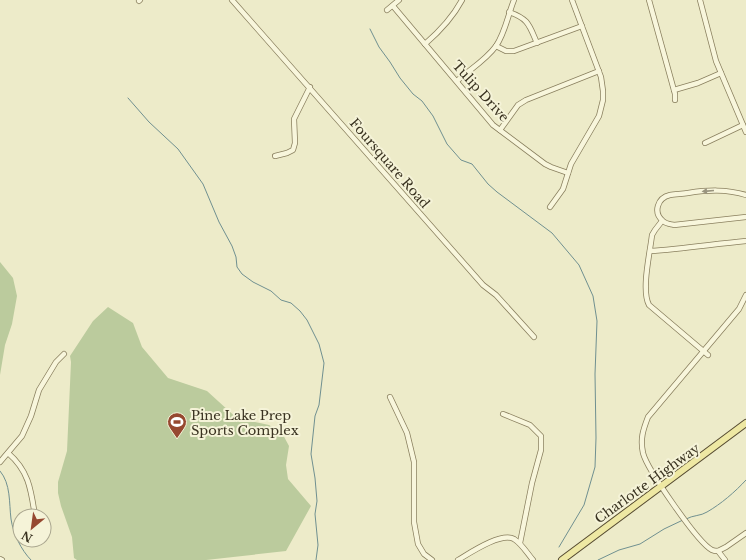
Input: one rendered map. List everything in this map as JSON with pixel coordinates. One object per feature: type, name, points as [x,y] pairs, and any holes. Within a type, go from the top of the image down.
[{"type":"main road","name":"Charlotte Highway","points":[[562,560],[570,557],[661,486],[746,424]]},
{"type":"street","name":"Foursquare Road","points":[[232,0],[483,285],[496,296],[534,337]]},
{"type":"street","points":[[387,10],[399,0]]},
{"type":"street","points":[[425,44],[438,33],[455,13],[462,0]]},
{"type":"street","points":[[457,81],[489,54],[496,46],[502,35],[514,0]]},
{"type":"street","points":[[550,207],[563,190],[571,164],[599,116],[603,92],[599,71],[572,0]]},
{"type":"street","points":[[649,0],[674,90],[675,100]]},
{"type":"street","points":[[700,0],[716,61],[746,132]]},
{"type":"street","name":"Tulip Drive","points":[[393,6],[493,125],[545,164],[568,173]]},
{"type":"street","points":[[509,12],[525,19],[529,24],[537,43]]},
{"type":"street","points":[[496,46],[506,51],[514,51],[582,26]]},
{"type":"street","points":[[500,130],[518,105],[526,100],[599,71]]},
{"type":"street","points":[[674,90],[698,83],[721,73]]},
{"type":"street","points":[[275,156],[293,150],[295,142],[294,119],[310,87]]},
{"type":"street","points":[[705,143],[743,125]]},
{"type":"street","points":[[746,194],[735,191],[711,190],[669,195],[660,201],[657,206],[657,211],[662,221],[667,224],[674,225],[746,217]]},
{"type":"street","points":[[662,221],[652,235],[645,288],[646,300],[708,356]]},
{"type":"street","points":[[650,251],[746,241]]},
{"type":"street","points":[[746,295],[739,309],[648,417],[643,429],[641,440],[643,454],[647,464],[681,514],[698,537],[706,545],[713,551],[718,551],[726,548],[746,533]]},
{"type":"street","points":[[0,462],[22,436],[28,426],[39,390],[56,362],[64,354]]},
{"type":"street","points":[[390,397],[407,433],[414,462],[414,522],[418,544],[424,554],[432,560]]},
{"type":"street","points":[[503,414],[530,425],[541,436],[541,450],[532,483],[520,543]]},
{"type":"street","points":[[8,453],[15,459],[28,479],[33,508]]},
{"type":"street","points":[[458,560],[499,538],[513,538],[520,543],[533,560]]},
{"type":"street","points":[[718,551],[725,560]]},
{"type":"green space","points":[[0,262],[13,278],[17,296],[12,324],[5,345],[0,375]]},
{"type":"green space","name":"Pine Lake Prep Sports Complex","points":[[108,307],[133,323],[142,347],[168,378],[207,391],[240,421],[269,425],[282,433],[289,446],[286,465],[288,479],[311,506],[286,551],[206,560],[77,560],[74,558],[72,537],[58,493],[58,482],[67,451],[70,356],[93,321]]},
{"type":"waterway","points":[[370,29],[379,47],[400,78],[413,94],[422,101],[433,116],[447,144],[461,160],[472,164],[488,184],[497,192],[552,233],[579,265],[593,296],[597,321],[595,374],[595,467],[584,505],[559,547]]},
{"type":"waterway","points":[[128,98],[149,122],[178,149],[203,184],[219,222],[232,246],[236,257],[237,267],[242,274],[253,282],[271,291],[281,300],[291,303],[300,311],[307,320],[319,344],[324,363],[319,405],[315,416],[311,454],[317,501],[315,514],[318,545],[316,560]]},
{"type":"waterway","points":[[0,471],[4,476],[8,488],[11,519],[14,530],[18,541],[31,560]]},
{"type":"waterway","points":[[686,519],[705,513],[712,509],[728,498],[746,480]]},
{"type":"waterway","points":[[598,560],[619,550],[640,544],[664,529],[683,520]]},
{"type":"place","name":"Pine Lake Prep Sports Complex","points":[[177,439]]}]
